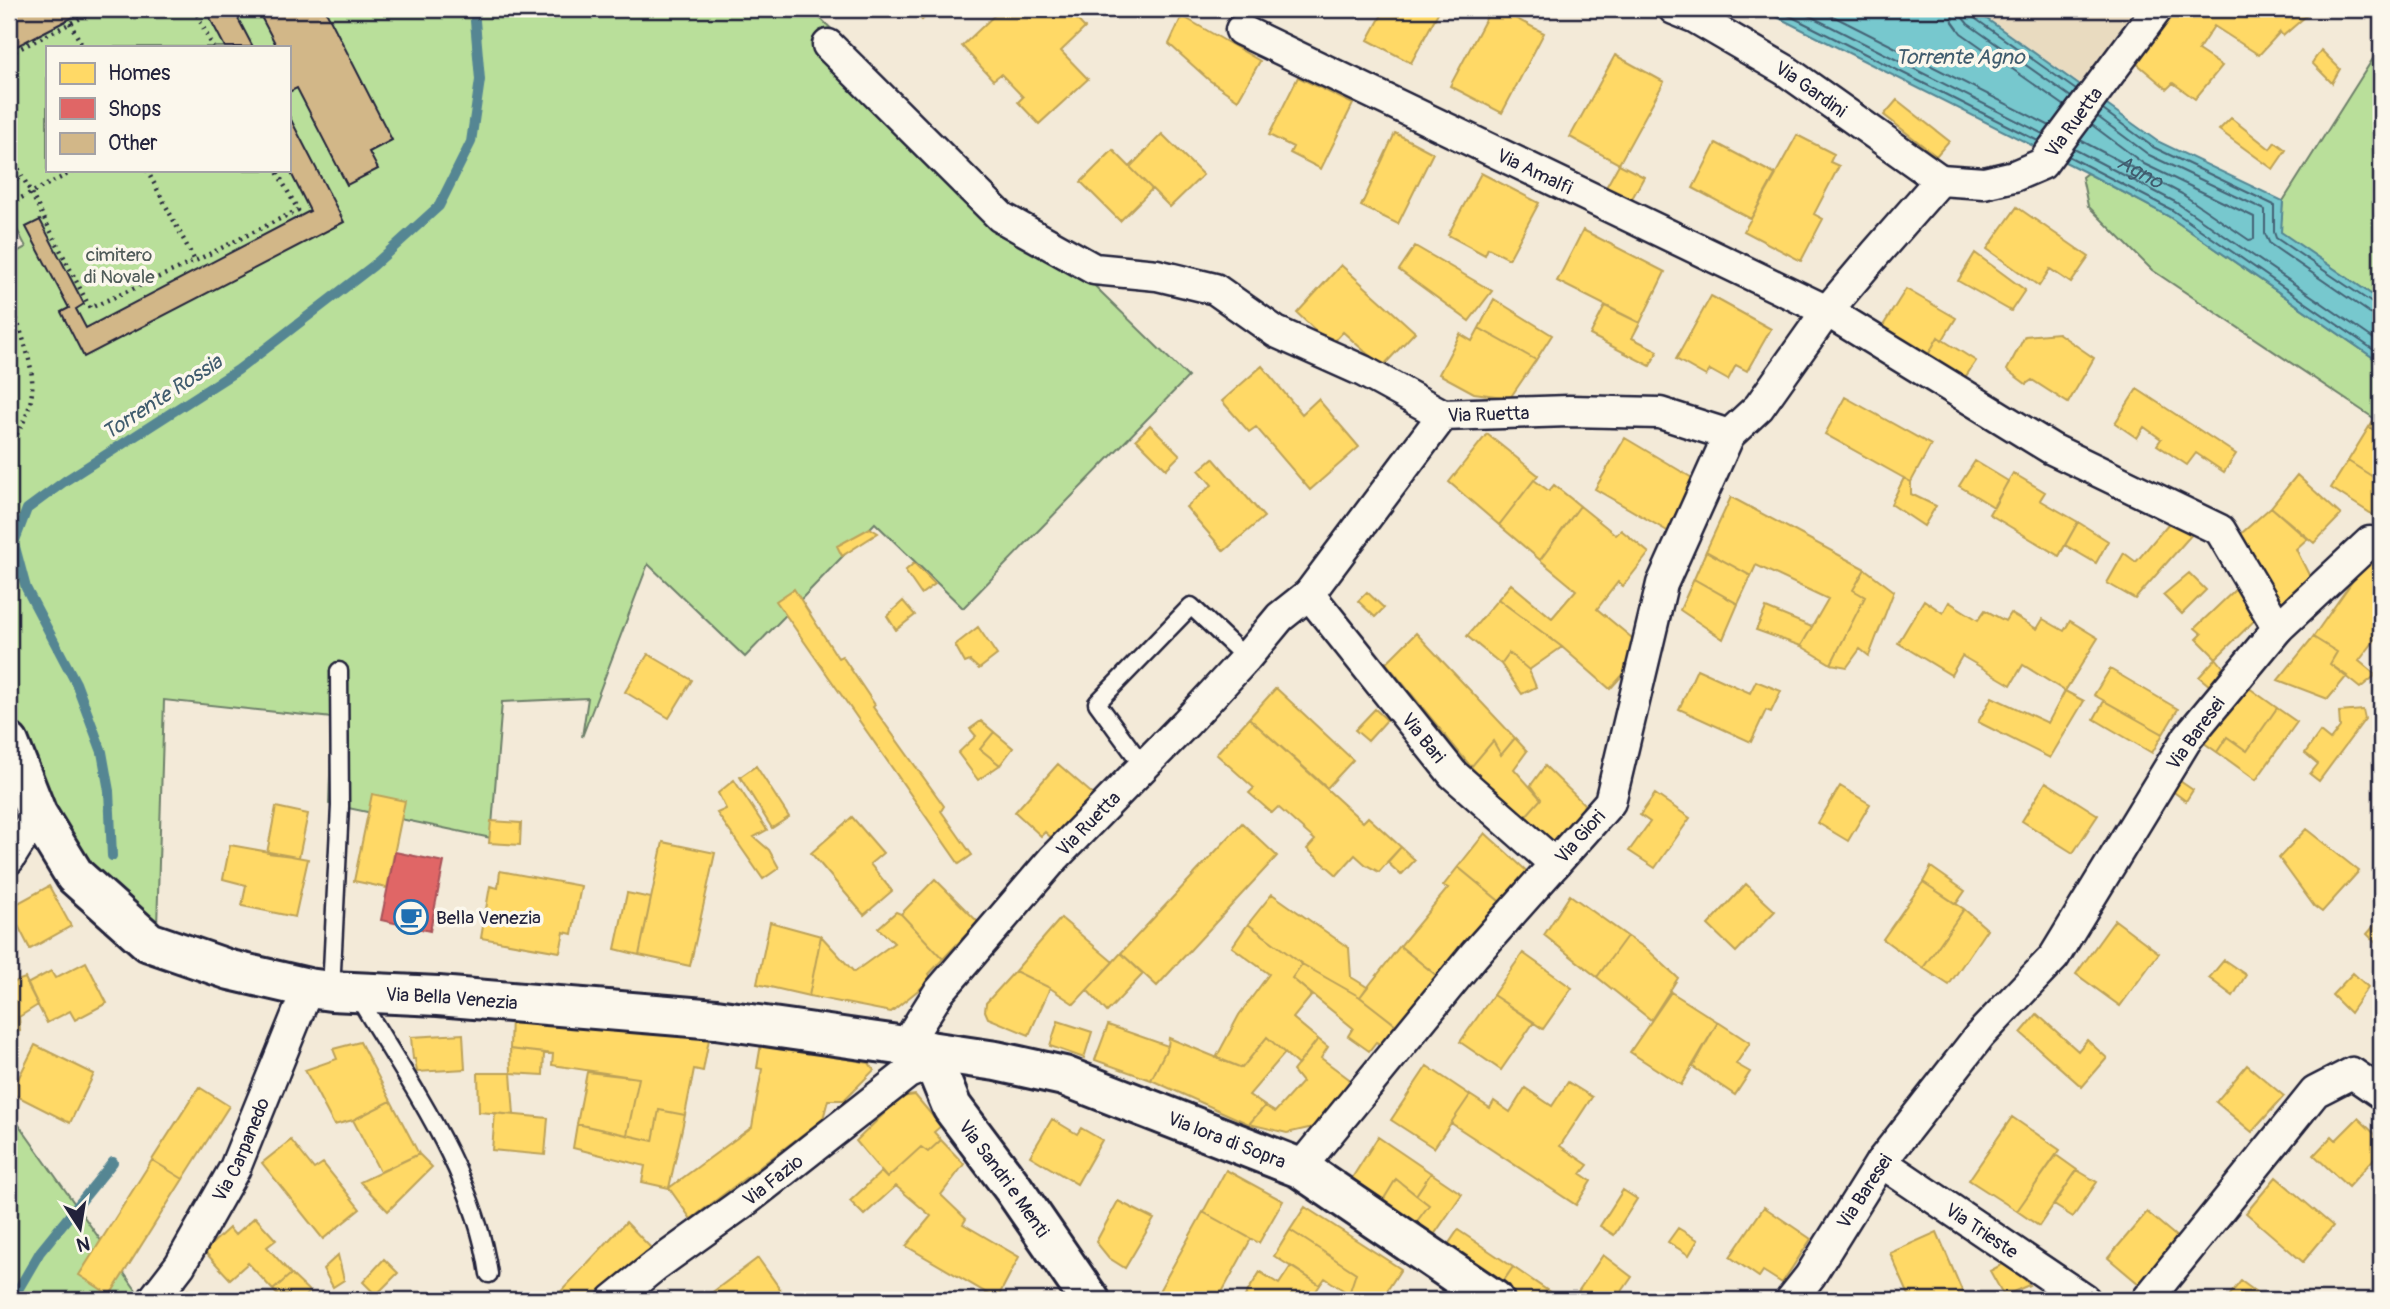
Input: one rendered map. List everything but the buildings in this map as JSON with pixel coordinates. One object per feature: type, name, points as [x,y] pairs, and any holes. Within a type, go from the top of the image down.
[{"type":"main road","name":"Via Bella Venezia","points":[[9,743],[37,814],[75,876],[149,942],[230,970],[332,991],[438,996],[716,1019],[922,1053]]},
{"type":"main road","name":"Via lora di Sopra","points":[[922,1053],[996,1061],[1064,1076],[1300,1168],[1494,1300]]},
{"type":"main road","name":"Via Sandri e Menti","points":[[922,1053],[951,1107],[1013,1188],[1090,1300]]},
{"type":"street","name":"Via Gardini","points":[[1674,9],[1695,17],[1785,69],[1940,180]]},
{"type":"street","name":"Via Ruetta","points":[[1940,180],[1984,183],[2014,176],[2042,164],[2157,9]]},
{"type":"street","name":"Via Amalfi","points":[[1241,30],[1828,311]]},
{"type":"street","points":[[828,45],[1001,217],[1094,269],[1157,275],[1215,289],[1276,332],[1363,371],[1443,415]]},
{"type":"street","points":[[1729,435],[1759,407],[1828,311],[1940,180]]},
{"type":"street","points":[[1828,311],[2052,449],[2220,530],[2278,628]]},
{"type":"street","name":"Via Ruetta","points":[[922,1053],[939,992],[1053,859],[1246,658],[1280,617],[1309,594],[1443,415],[1569,411],[1660,413],[1729,435]]},
{"type":"street","name":"Via Giori","points":[[1300,1168],[1474,956],[1610,802],[1662,584],[1729,435]]},
{"type":"street","name":"Via Baresei","points":[[1791,1300],[1810,1276],[1881,1162],[1980,1035],[2054,957],[2188,737],[2278,628],[2371,542]]},
{"type":"street","name":"Via Bari","points":[[1309,594],[1453,774],[1555,864]]},
{"type":"street","points":[[9,859],[37,814]]},
{"type":"street","name":"Via Carpanedo","points":[[153,1300],[180,1265],[332,991]]},
{"type":"street","name":"Via Fazio","points":[[613,1300],[748,1199],[908,1073],[922,1053]]},
{"type":"street","points":[[2147,1300],[2315,1093],[2352,1073],[2381,1093]]},
{"type":"street","name":"Via Trieste","points":[[1881,1162],[2085,1300]]},
{"type":"lane","points":[[1143,766],[1097,703],[1191,606],[1246,658]]},
{"type":"lane","points":[[339,671],[340,806],[332,991],[456,1162],[485,1247],[489,1273]]},
{"type":"path","points":[[9,54],[99,9]]},
{"type":"path","points":[[194,9],[212,46]]},
{"type":"path","points":[[70,23],[82,46]]},
{"type":"path","points":[[9,150],[90,308],[195,261],[298,210],[277,172]]},
{"type":"path","points":[[9,204],[72,172]]},
{"type":"path","points":[[148,172],[195,261]]},
{"type":"path","points":[[9,281],[34,387],[24,426],[9,446]]},
{"type":"path","points":[[9,318],[14,311]]},
{"type":"shaded area","points":[[1973,9],[2152,9],[2094,94]]},
{"type":"green space","name":"cimitero di Novale","points":[[9,9],[811,9],[1188,377],[963,608],[875,523],[745,657],[648,564],[582,737],[588,698],[502,702],[491,838],[329,804],[332,718],[164,700],[157,927],[74,855],[9,718],[9,256],[26,247],[9,214]]},
{"type":"green space","points":[[2381,46],[2381,301],[2280,232],[2283,201]]},
{"type":"green space","points":[[2087,173],[2168,216],[2381,363],[2381,423],[2152,270],[2088,206],[2082,177]]},
{"type":"green space","points":[[9,1111],[143,1300],[9,1300]]},
{"type":"water","points":[[1776,9],[1973,9],[2157,141],[2283,201],[2281,232],[2381,301],[2381,363],[2168,216],[1773,15]]},
{"type":"waterway","name":"Torrente Rossia","points":[[112,856],[109,791],[102,752],[76,683],[26,588],[14,543],[27,509],[65,481],[238,370],[373,266],[439,206],[471,142],[480,80],[474,9]]},
{"type":"waterway","name":"Torrente Rossia","points":[[12,1300],[40,1252],[113,1162]]},
{"type":"place","name":"Bella Venezia","points":[[411,917]]},
{"type":"water label","name":"Torrente Agno","points":[[1960,57]]},
{"type":"water label","name":"Agno","points":[[2141,173]]}]
